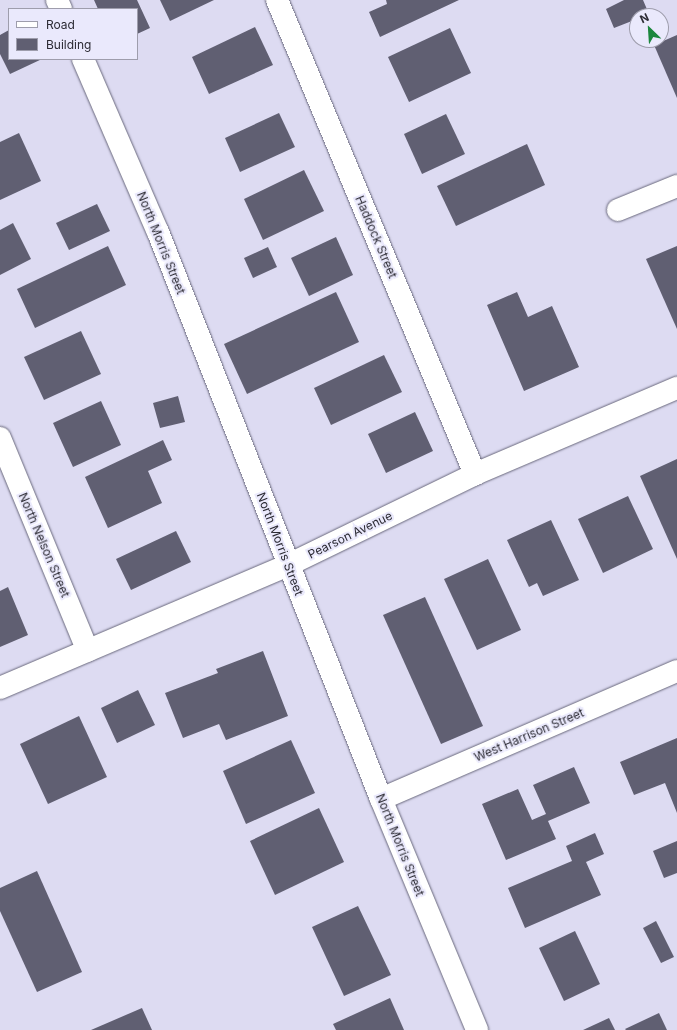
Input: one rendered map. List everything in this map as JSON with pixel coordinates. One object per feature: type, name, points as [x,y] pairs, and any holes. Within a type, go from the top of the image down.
[{"type":"street","name":"Haddock Street","points":[[277,0],[475,474]]},
{"type":"street","name":"North Morris Street","points":[[83,60],[158,232],[381,800],[477,1030]]},
{"type":"street","points":[[618,210],[677,186]]},
{"type":"street","name":"Pearson Avenue","points":[[0,688],[288,565],[475,474],[677,388]]},
{"type":"street","name":"North Nelson Street","points":[[0,438],[88,651]]},
{"type":"street","name":"West Harrison Street","points":[[381,800],[675,677]]},
{"type":"building","points":[[94,0],[137,0],[150,28],[138,34],[138,8],[98,8]]},
{"type":"building","points":[[160,0],[214,0],[170,21]]},
{"type":"building","points":[[386,0],[459,0],[380,37],[369,12],[387,4]]},
{"type":"building","points":[[624,0],[643,0],[646,8],[629,8],[629,22],[614,28],[606,9]]},
{"type":"building","points":[[255,27],[273,65],[209,94],[192,57]]},
{"type":"building","points":[[450,28],[471,73],[409,102],[388,57]]},
{"type":"building","points":[[8,31],[8,60],[40,60],[10,74],[0,54],[0,35]]},
{"type":"building","points":[[677,35],[677,98],[655,48],[669,48],[669,38]]},
{"type":"building","points":[[279,113],[295,147],[240,172],[225,138]]},
{"type":"building","points":[[446,114],[465,154],[422,174],[404,134]]},
{"type":"building","points":[[19,133],[41,181],[0,200],[0,142]]},
{"type":"building","points":[[527,144],[545,185],[456,226],[437,186]]},
{"type":"building","points":[[304,170],[324,211],[263,240],[244,199]]},
{"type":"building","points":[[97,204],[110,231],[69,250],[56,223]]},
{"type":"building","points":[[13,223],[31,259],[0,275],[0,230]]},
{"type":"building","points":[[336,237],[353,275],[309,296],[291,258]]},
{"type":"building","points":[[108,246],[126,285],[35,328],[17,289]]},
{"type":"building","points":[[677,246],[677,329],[646,259]]},
{"type":"building","points":[[268,247],[277,267],[253,278],[244,258]]},
{"type":"building","points":[[336,292],[359,342],[247,394],[224,344]]},
{"type":"building","points":[[517,292],[528,317],[552,306],[579,367],[524,391],[487,305]]},
{"type":"building","points":[[81,331],[101,374],[44,400],[24,357]]},
{"type":"building","points":[[384,355],[402,392],[331,425],[314,388]]},
{"type":"building","points":[[178,396],[185,422],[160,428],[153,403]]},
{"type":"building","points":[[101,401],[121,445],[73,467],[53,423]]},
{"type":"building","points":[[415,412],[433,451],[386,473],[368,434]]},
{"type":"building","points":[[163,440],[172,460],[148,471],[162,503],[108,528],[85,477]]},
{"type":"building","points":[[677,459],[677,559],[640,476]]},
{"type":"building","points":[[628,496],[653,549],[603,573],[578,519]]},
{"type":"building","points":[[551,520],[579,580],[543,596],[537,583],[529,587],[507,540]]},
{"type":"building","points":[[176,531],[191,562],[131,590],[116,559]]},
{"type":"building","points":[[488,559],[521,630],[477,650],[444,579]]},
{"type":"building","points":[[8,587],[28,635],[0,647],[0,591]]},
{"type":"building","points":[[425,597],[483,726],[441,744],[383,615]]},
{"type":"building","points":[[263,651],[288,716],[226,740],[219,724],[183,738],[165,693],[218,673],[216,669]]},
{"type":"building","points":[[138,690],[155,725],[117,743],[101,708]]},
{"type":"building","points":[[79,716],[107,777],[48,804],[20,744]]},
{"type":"building","points":[[677,738],[677,813],[665,783],[634,795],[620,762]]},
{"type":"building","points":[[291,740],[315,793],[246,824],[223,771]]},
{"type":"building","points":[[574,767],[590,803],[548,821],[556,839],[506,860],[482,804],[518,789],[532,820],[546,814],[533,785]]},
{"type":"building","points":[[319,808],[344,862],[275,895],[250,841]]},
{"type":"building","points":[[595,833],[604,854],[586,862],[601,895],[525,928],[508,888],[572,861],[566,846]]},
{"type":"building","points":[[677,841],[677,873],[664,878],[653,851]]},
{"type":"building","points":[[37,871],[82,972],[37,992],[0,911],[0,888]]},
{"type":"building","points":[[358,906],[391,975],[344,996],[312,927]]},
{"type":"building","points":[[656,921],[674,957],[661,963],[643,928]]},
{"type":"building","points":[[575,931],[600,984],[564,1001],[539,948]]},
{"type":"building","points":[[390,998],[404,1030],[336,1030],[333,1024]]},
{"type":"building","points":[[142,1008],[152,1030],[91,1030]]},
{"type":"building","points":[[659,1013],[667,1030],[625,1029]]},
{"type":"building","points":[[609,1018],[615,1030],[583,1030]]}]
